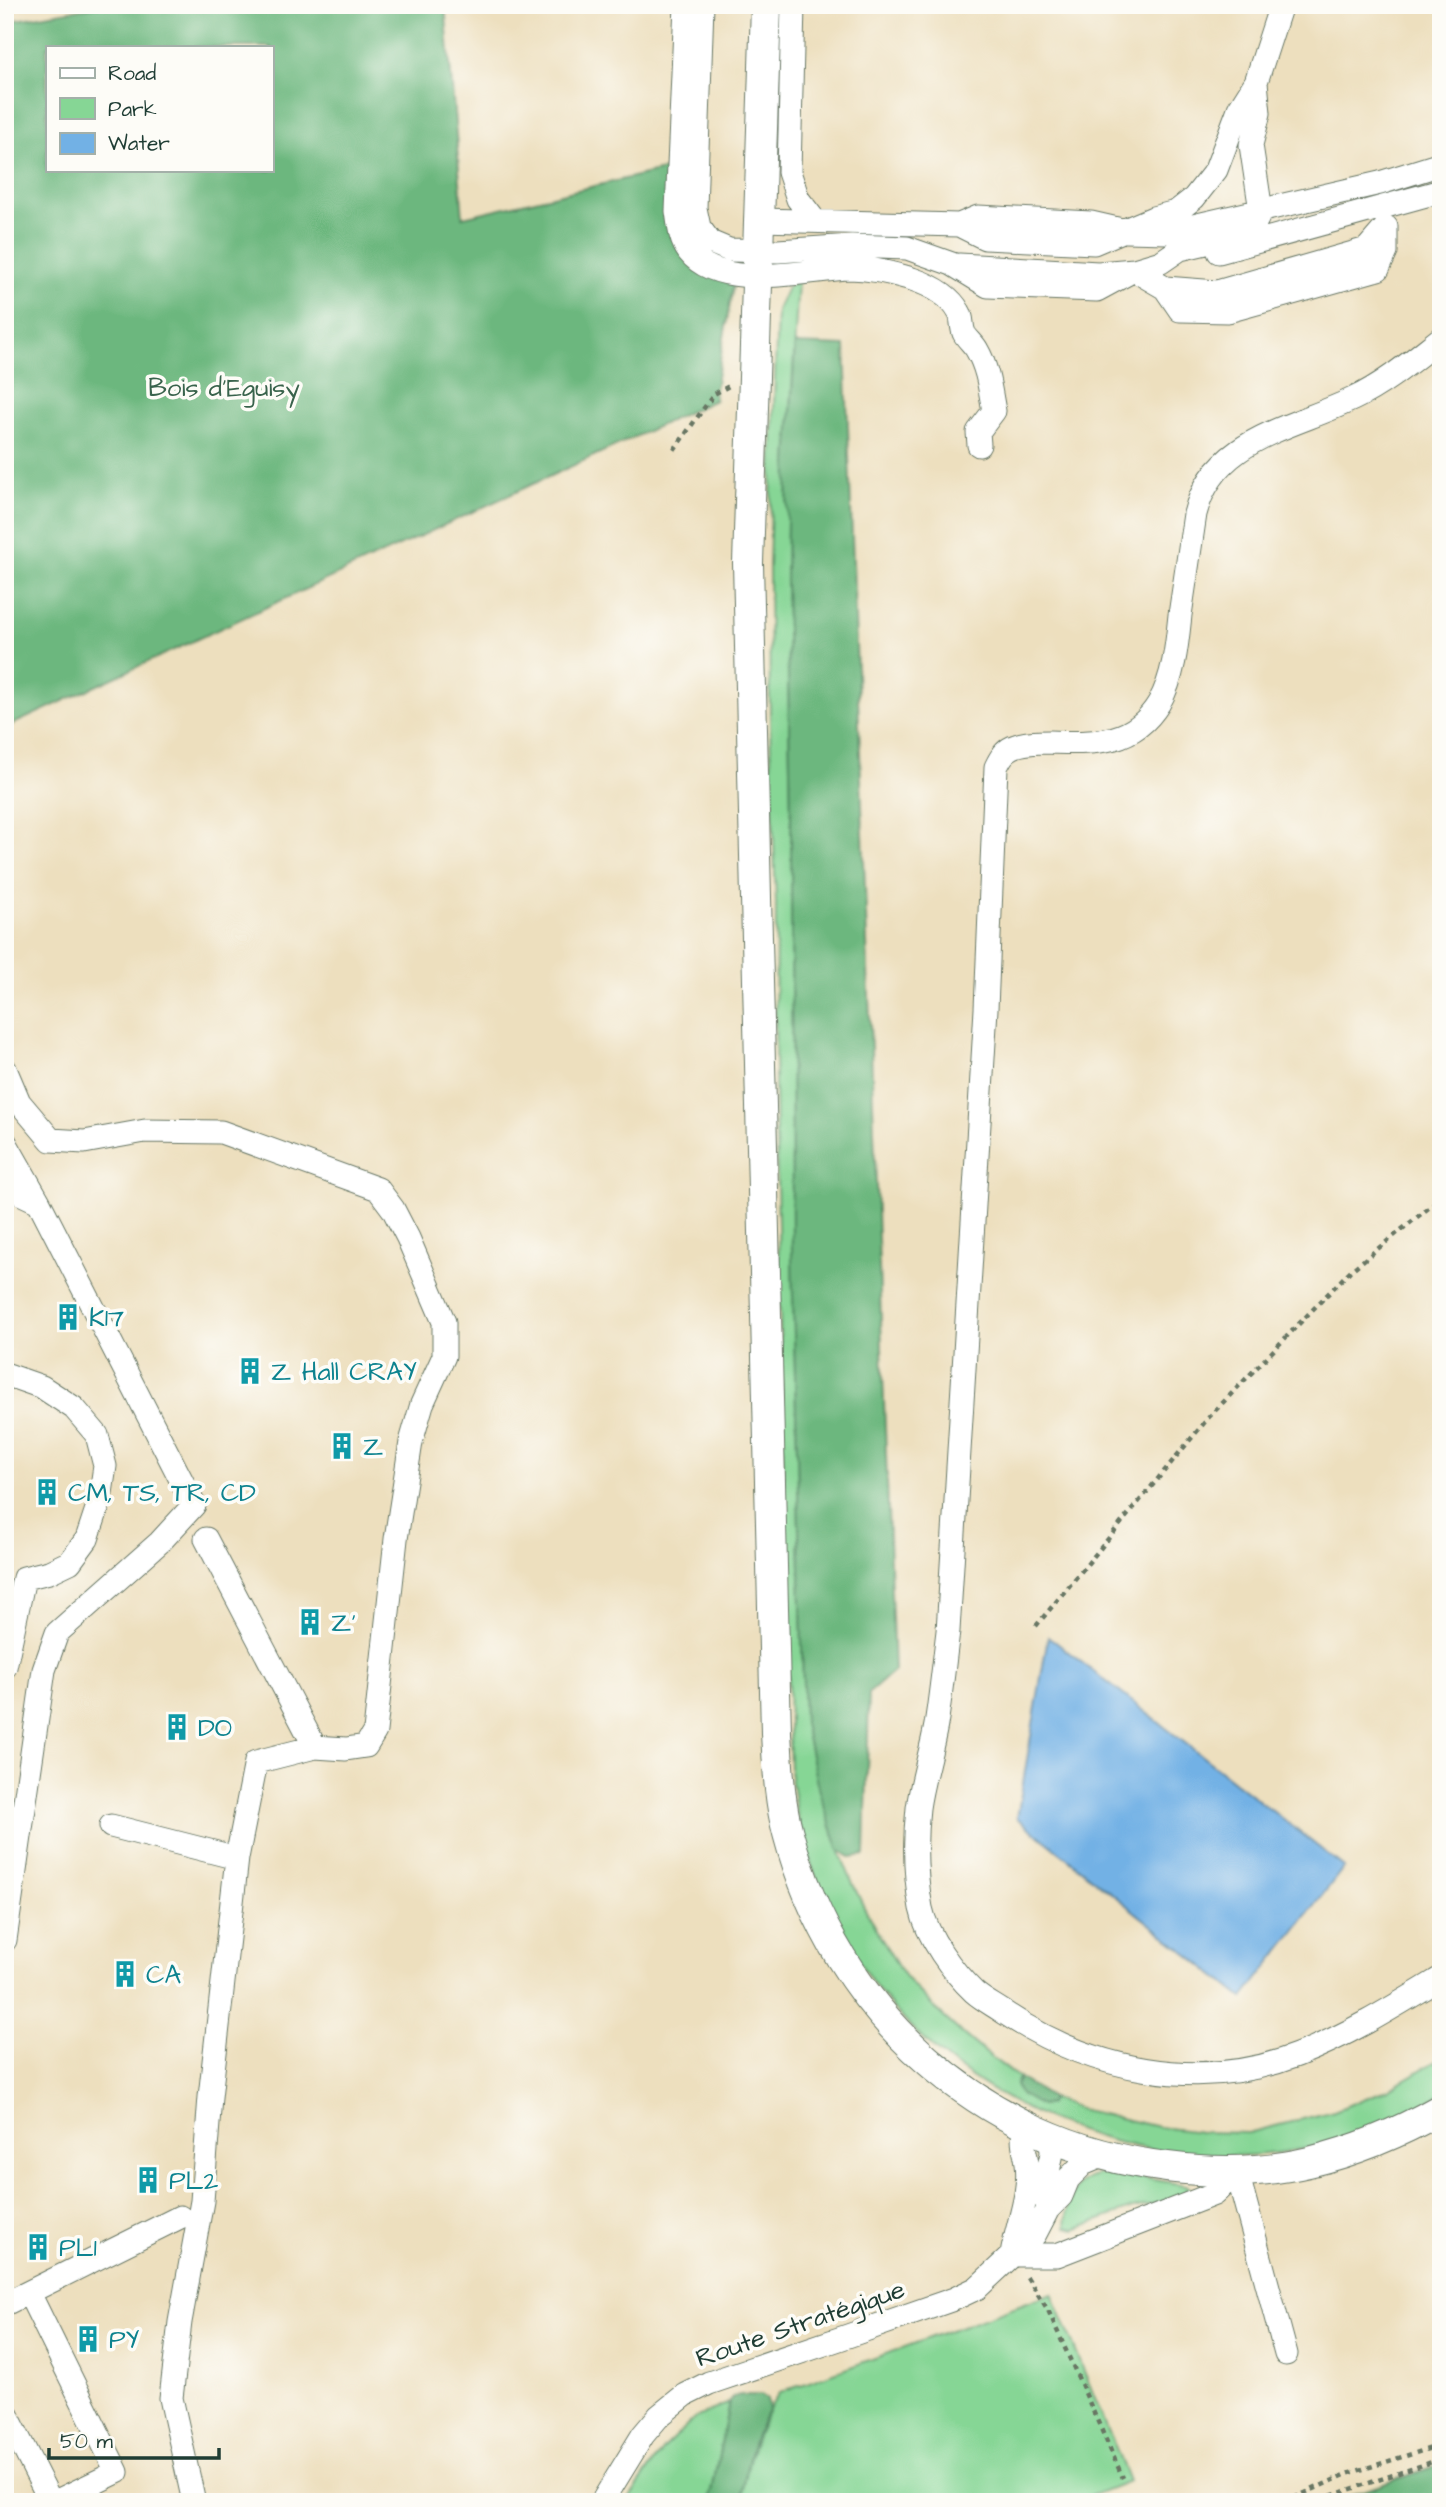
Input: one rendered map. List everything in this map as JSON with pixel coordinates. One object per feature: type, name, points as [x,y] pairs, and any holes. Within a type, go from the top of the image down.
[{"type":"main road","points":[[766,5],[747,563],[776,1733],[782,1808],[793,1852],[815,1910],[840,1956],[890,2025],[933,2067],[981,2102],[1039,2132],[1102,2156],[1147,2165],[1237,2172],[1307,2163],[1343,2152],[1390,2136],[1441,2109]]},
{"type":"street","points":[[686,5],[677,211],[681,235],[690,252],[709,267],[734,274],[778,251],[852,246],[907,248],[952,264],[988,286],[1097,290],[1133,271],[1161,262],[1180,249],[1223,239],[1254,225],[1261,211],[1251,145],[1259,113],[1256,82]]},
{"type":"street","points":[[702,5],[695,208],[699,227],[710,242],[785,275],[851,268],[892,273],[927,284],[946,296],[960,313],[964,333],[976,348],[988,376],[994,411],[978,432],[979,445]]},
{"type":"street","points":[[793,5],[789,172],[798,199],[816,221]]},
{"type":"street","points":[[760,220],[959,225],[985,239],[1094,243],[1153,218],[1177,212],[1194,198],[1216,170],[1239,109],[1256,82],[1281,5]]},
{"type":"street","points":[[1126,231],[1167,232],[1380,183],[1441,164]]},
{"type":"street","points":[[1165,288],[1180,310],[1227,312],[1378,269],[1387,252],[1386,216],[1380,183]]},
{"type":"street","points":[[1161,262],[1180,263],[1386,216],[1441,191]]},
{"type":"street","points":[[1133,271],[1165,288],[1217,292],[1367,249],[1386,216]]},
{"type":"street","points":[[900,224],[931,243],[952,264],[965,290],[975,330],[976,348]]},
{"type":"street","points":[[1126,231],[1133,271]]},
{"type":"street","points":[[1441,338],[1378,386],[1256,440],[1220,464],[1199,497],[1169,679],[1159,703],[1144,720],[1125,735],[1101,743],[1039,742],[1014,746],[1003,754],[996,767],[985,1023],[948,1631],[935,1727],[918,1808],[915,1865],[922,1912],[942,1955],[975,1992],[1038,2033],[1070,2049],[1120,2065],[1195,2075],[1244,2071],[1294,2057],[1322,2045],[1441,1978]]},
{"type":"street","points":[[5,1069],[19,1102],[51,1140],[84,1142],[145,1131],[221,1132],[378,1189],[393,1209],[408,1238],[444,1322],[444,1356],[422,1404],[411,1442],[396,1539],[375,1731],[366,1746],[346,1749],[315,1747],[256,1762],[237,1858],[210,2096],[202,2201],[180,2322],[171,2398],[194,2502]]},
{"type":"street","points":[[5,1142],[39,1202],[194,1505],[160,1542],[57,1633],[44,1670],[5,1941]]},
{"type":"street","points":[[5,1186],[39,1202]]},
{"type":"street","points":[[5,1374],[42,1387],[74,1408],[97,1435],[105,1466],[100,1500],[87,1539],[70,1562],[48,1572],[24,1578],[5,1667]]},
{"type":"street","points":[[205,1539],[315,1747]]},
{"type":"street","points":[[111,1826],[237,1858]]},
{"type":"street","points":[[1048,2209],[1044,2191],[1052,2153],[1039,2132],[1021,2138],[1027,2165],[1026,2199],[1016,2229],[1012,2255],[1057,2255],[1214,2194],[1237,2172],[1286,2354]]},
{"type":"street","name":"Route Stratégique","points":[[602,2502],[643,2435],[659,2416],[685,2395],[709,2382],[954,2299],[977,2288],[1035,2234],[1048,2209],[1061,2196],[1068,2179],[1083,2164],[1102,2156]]},
{"type":"street","points":[[5,2304],[180,2217]]},
{"type":"street","points":[[5,2411],[53,2502],[117,2472],[29,2293]]},
{"type":"path","points":[[674,450],[714,394],[755,374]]},
{"type":"path","points":[[1441,1119],[1434,1139],[1441,1164]]},
{"type":"path","points":[[1036,1626],[1209,1417],[1350,1271],[1441,1198]]},
{"type":"path","points":[[1012,2255],[1048,2310],[1123,2478]]},
{"type":"path","points":[[1284,2502],[1347,2474],[1441,2445]]},
{"type":"path","points":[[1312,2502],[1441,2459]]},
{"type":"green space","name":"Bois d'Eguisy","points":[[103,5],[445,5],[463,217],[671,168],[672,226],[734,281],[715,400],[5,728],[5,22]]},
{"type":"green space","points":[[798,280],[788,463],[786,581],[791,815],[792,1258],[804,1723],[825,1809],[856,1891],[901,1971],[947,2020],[1019,2078],[1016,2081],[1023,2095],[1041,2106],[1049,2104],[1051,2098],[1083,2110],[1159,2127],[1201,2132],[1248,2133],[1334,2111],[1388,2089],[1441,2058],[1441,2094],[1397,2118],[1350,2137],[1290,2151],[1228,2156],[1166,2152],[1104,2139],[1045,2118],[990,2089],[939,2053],[879,1991],[836,1922],[805,1847],[790,1771],[775,1088],[776,903],[770,725],[769,565],[777,310],[787,288]]},
{"type":"green space","points":[[795,344],[845,346],[894,1671],[869,1693],[865,1855],[850,1857],[839,1850],[818,1788],[804,1723],[792,1258],[791,815],[786,581],[788,463]]},
{"type":"green space","points":[[1019,2078],[1051,2098],[1049,2104],[1041,2106],[1022,2095],[1015,2086]]},
{"type":"green space","points":[[1106,2172],[1186,2185],[1190,2195],[1133,2208],[1075,2229],[1066,2227],[1068,2206],[1074,2190],[1086,2179]]},
{"type":"green space","points":[[1052,2293],[1129,2481],[1075,2502],[741,2502],[754,2445],[779,2393]]},
{"type":"green space","points":[[761,2395],[767,2399],[769,2409],[754,2442],[741,2502],[710,2502],[729,2403],[733,2397]]},
{"type":"green space","points":[[729,2403],[710,2502],[627,2502],[663,2449],[695,2418]]},
{"type":"green space","points":[[1441,2464],[1441,2502],[1332,2502]]},
{"type":"water","points":[[1048,1636],[1344,1867],[1243,1998],[1017,1818]]},
{"type":"place","name":"K17","points":[[68,1317]]},
{"type":"place","name":"Z Hall CRAY","points":[[250,1371]]},
{"type":"place","name":"Z","points":[[342,1446]]},
{"type":"place","name":"CM, TS, TR, CD","points":[[47,1492]]},
{"type":"place","name":"Z'","points":[[310,1622]]},
{"type":"place","name":"DO","points":[[177,1727]]},
{"type":"place","name":"CA","points":[[125,1974]]},
{"type":"place","name":"PL2","points":[[148,2180]]},
{"type":"place","name":"PL1","points":[[38,2247]]},
{"type":"place","name":"PY","points":[[88,2339]]}]
